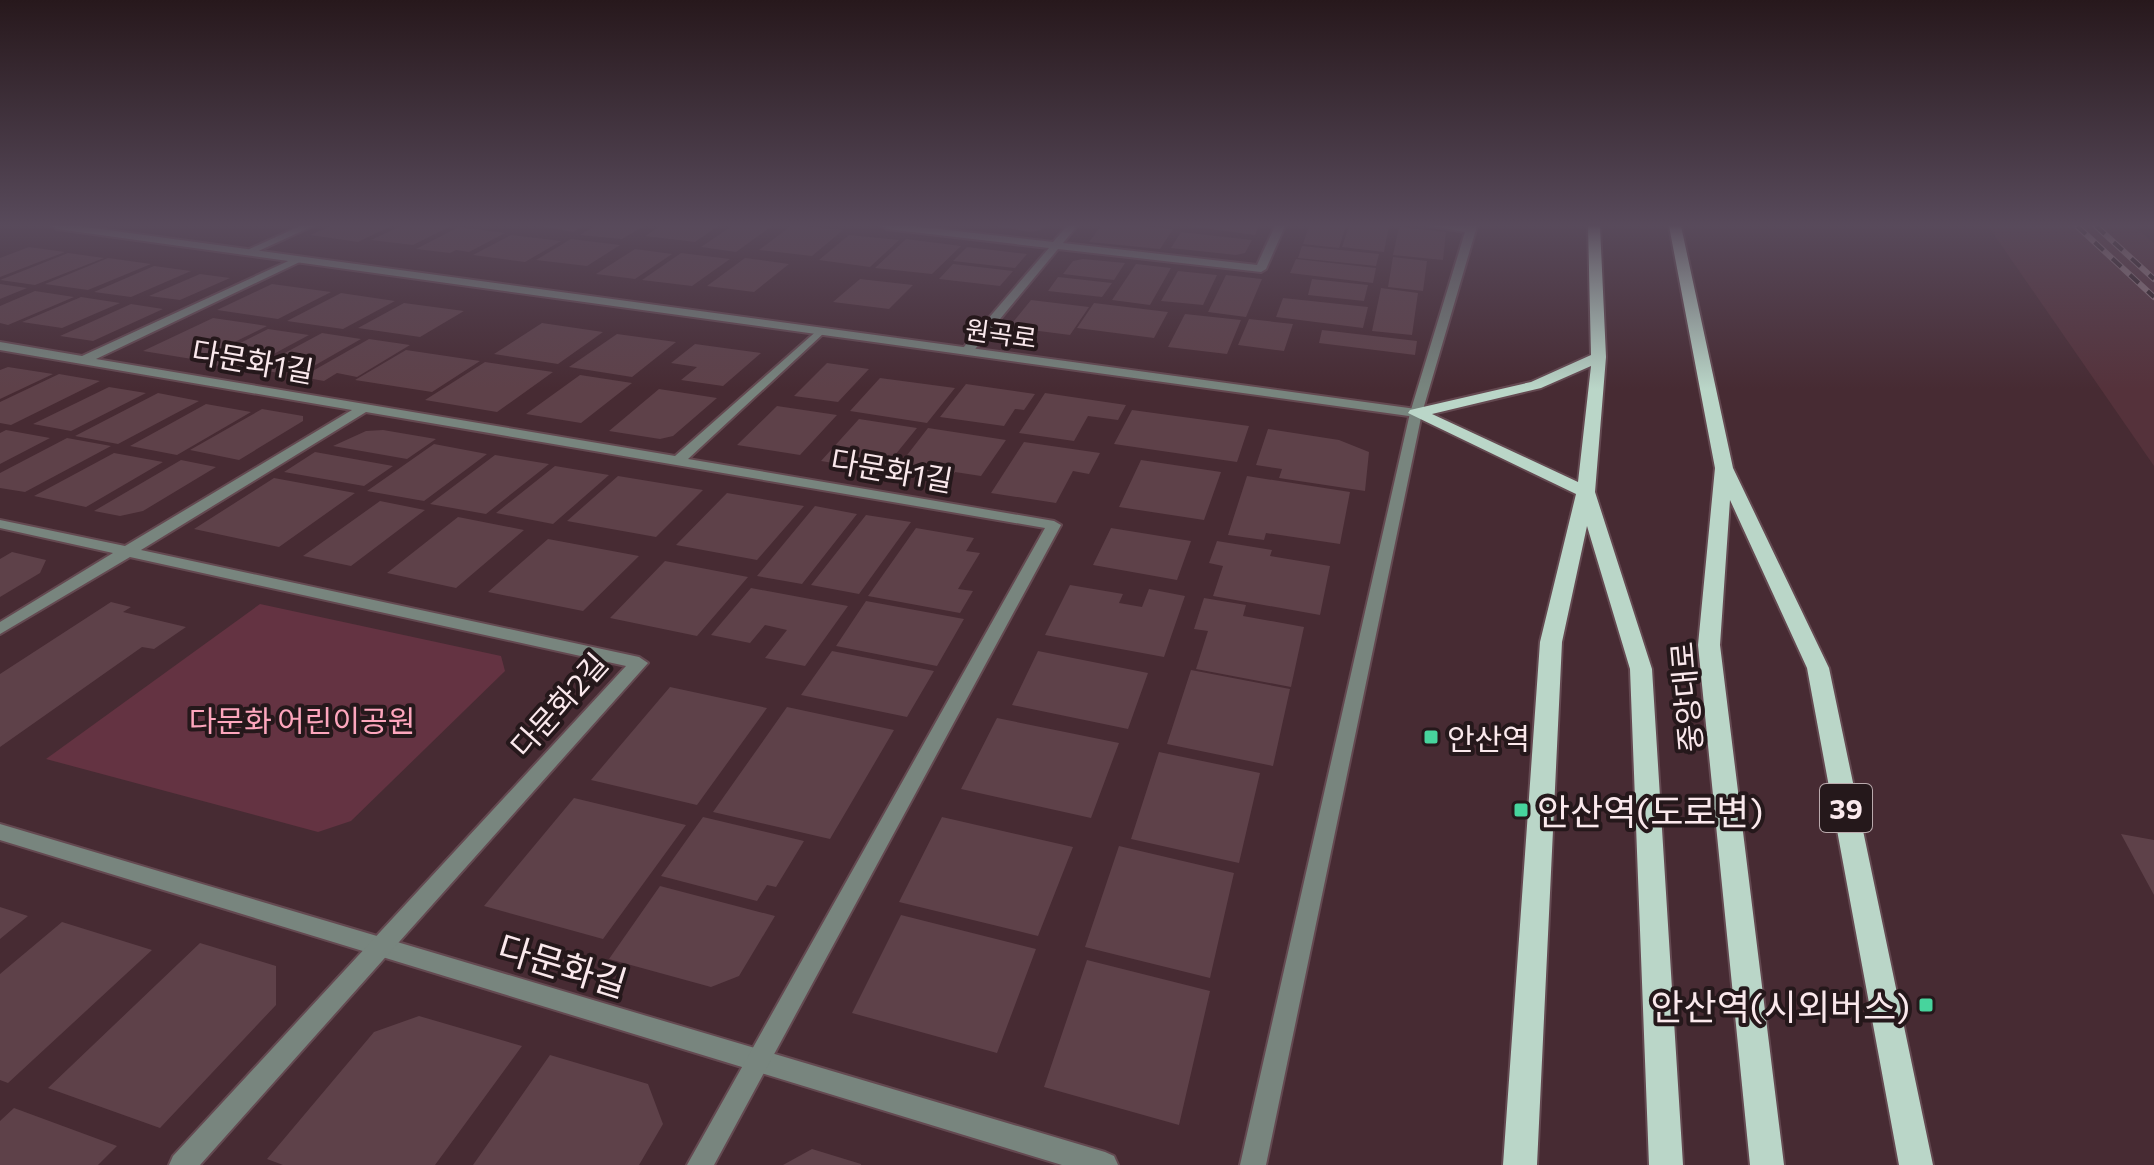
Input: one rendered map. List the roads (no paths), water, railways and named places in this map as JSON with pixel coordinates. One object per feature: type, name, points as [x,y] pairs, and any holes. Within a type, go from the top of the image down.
[{"type":"main road","points":[[1520,1165],[1551,642],[1586,492],[1599,357],[1596,280]]},
{"type":"main road","name":"중앙대로","points":[[1686,280],[1724,468],[1709,645],[1767,1165]]},
{"type":"main road","points":[[1416,413],[1536,385],[1599,357]]},
{"type":"main road","points":[[1416,413],[1586,492],[1641,669],[1666,1165]]},
{"type":"main road","name":"39","points":[[1724,468],[1818,668],[1916,1165]]},
{"type":"street","points":[[84,360],[255,280]]},
{"type":"street","name":"원곡로","points":[[455,280],[1416,413]]},
{"type":"street","points":[[967,351],[1026,280]]},
{"type":"street","points":[[1253,1165],[1416,413],[1455,280]]},
{"type":"street","points":[[678,461],[820,331]]},
{"type":"street","name":"다문화1길","points":[[0,346],[1054,525],[700,1165]]},
{"type":"street","points":[[0,629],[364,408]]},
{"type":"street","name":"다문화2길","points":[[0,524],[639,663],[182,1165]]},
{"type":"street","name":"다문화길","points":[[0,832],[1105,1165]]},
{"type":"railway","points":[[2136,280],[2154,297]]},
{"type":"place","name":"안산역","points":[[1431,737]]},
{"type":"place","name":"안산역(도로변)","points":[[1521,810]]},
{"type":"place","name":"안산역(시외버스)","points":[[1926,1005]]},
{"type":"park label","name":"다문화 어린이공원","points":[[302,719]]}]
